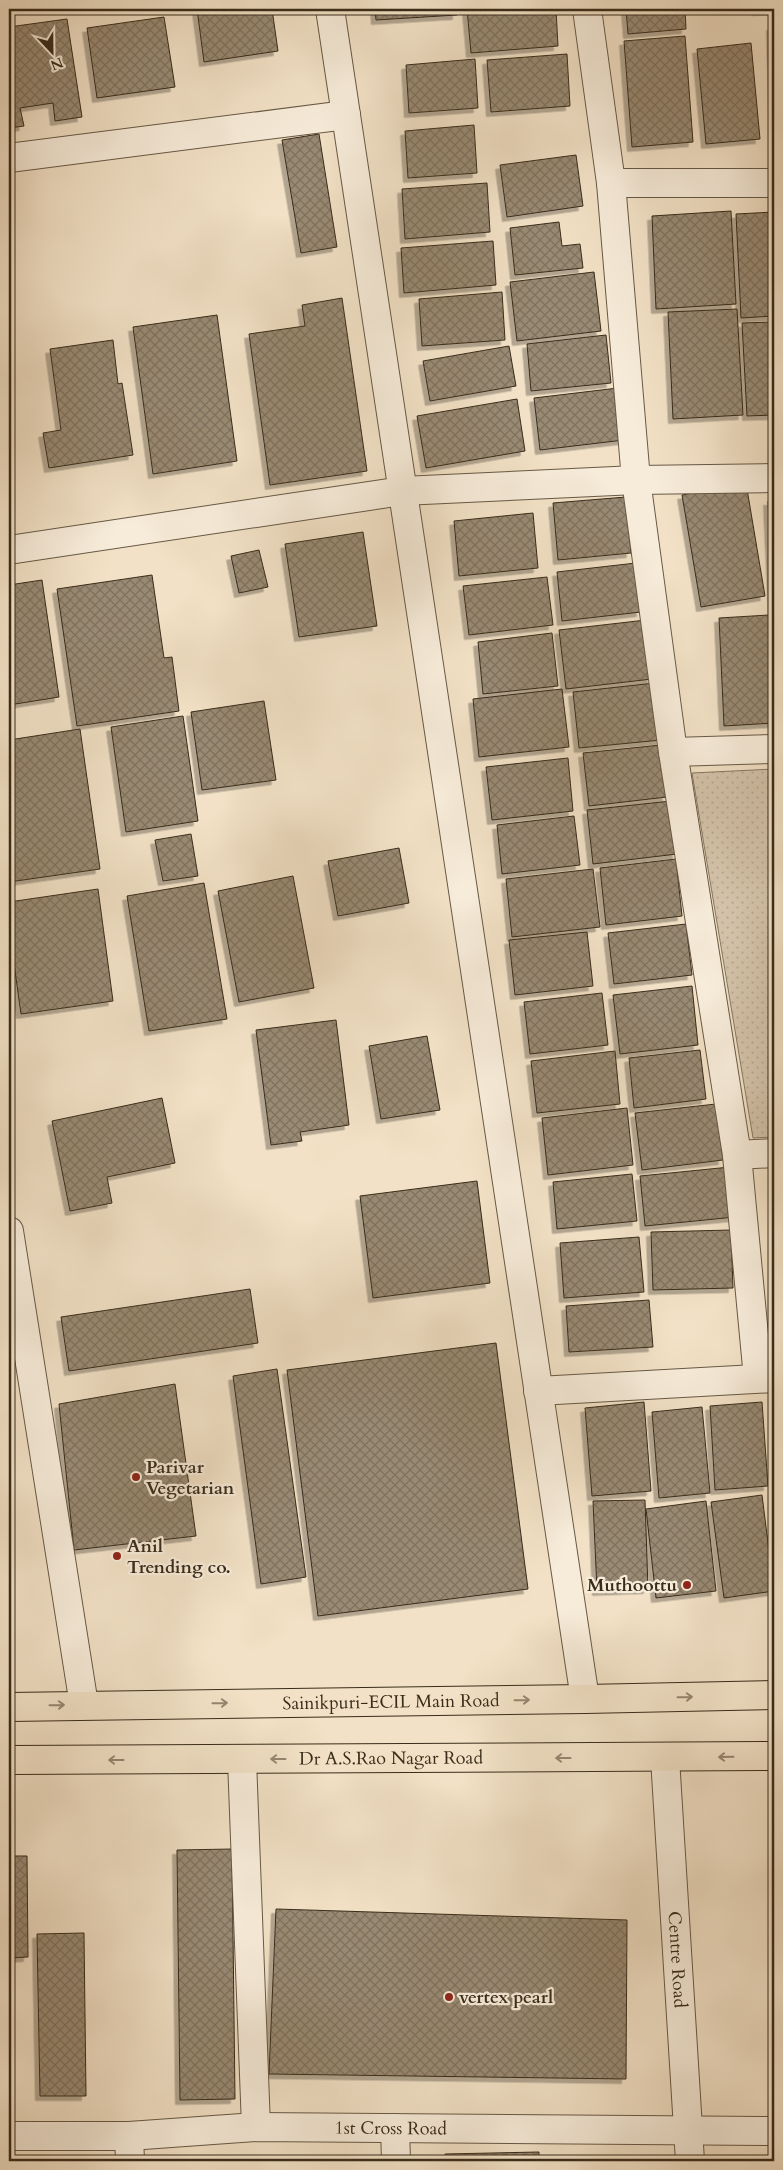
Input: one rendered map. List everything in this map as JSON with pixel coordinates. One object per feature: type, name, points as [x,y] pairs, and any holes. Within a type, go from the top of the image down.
[{"type":"main road","name":"Sainikpuri-ECIL Main Road","points":[[9,1706],[586,1700],[774,1695]]},
{"type":"main road","name":"Dr A.S.Rao Nagar Road","points":[[9,1760],[774,1756]]},
{"type":"street","points":[[330,9],[586,1700]]},
{"type":"street","points":[[538,1391],[766,1378],[737,1155],[673,752],[636,480],[611,183],[587,9]]},
{"type":"street","points":[[9,158],[346,115]]},
{"type":"street","points":[[611,183],[774,183]]},
{"type":"street","points":[[9,550],[402,491],[636,480],[774,478]]},
{"type":"street","points":[[673,752],[774,750]]},
{"type":"street","points":[[737,1155],[774,1153]]},
{"type":"street","points":[[9,1231],[84,1705]]},
{"type":"street","name":"Centre Road","points":[[665,1758],[690,2161]]},
{"type":"street","points":[[242,1760],[256,2127]]},
{"type":"street","name":"1st Cross Road","points":[[9,2136],[129,2149],[256,2127],[774,2131]]},
{"type":"street","points":[[395,2128],[396,2161]]},
{"type":"shaded area","points":[[774,769],[774,1137],[753,1138],[692,773]]},
{"type":"building","points":[[197,9],[272,9],[278,51],[204,62]]},
{"type":"building","points":[[375,9],[457,9],[457,15],[376,20]]},
{"type":"building","points":[[467,9],[556,9],[558,46],[471,53]]},
{"type":"building","points":[[626,9],[685,9],[686,29],[628,34]]},
{"type":"building","points":[[756,9],[774,9],[774,10],[756,11]]},
{"type":"building","points":[[164,17],[175,87],[97,98],[87,28]]},
{"type":"building","points":[[67,19],[82,117],[55,121],[53,103],[20,108],[24,126],[9,128],[9,27]]},
{"type":"building","points":[[771,26],[774,26],[774,127]]},
{"type":"building","points":[[685,36],[693,142],[632,147],[624,41]]},
{"type":"building","points":[[751,43],[760,139],[706,144],[697,49]]},
{"type":"building","points":[[567,54],[570,106],[491,112],[487,60]]},
{"type":"building","points":[[475,59],[478,108],[409,113],[406,65]]},
{"type":"building","points":[[474,125],[477,173],[408,178],[405,131]]},
{"type":"building","points":[[319,134],[337,247],[301,253],[282,140]]},
{"type":"building","points":[[576,155],[583,206],[507,217],[500,165]]},
{"type":"building","points":[[487,183],[490,232],[405,239],[402,189]]},
{"type":"building","points":[[731,211],[736,304],[656,309],[652,216]]},
{"type":"building","points":[[774,212],[774,316],[741,318],[736,214]]},
{"type":"building","points":[[559,222],[562,246],[580,244],[583,268],[515,275],[510,228]]},
{"type":"building","points":[[493,241],[496,285],[404,293],[401,248]]},
{"type":"building","points":[[594,272],[601,331],[517,341],[510,282]]},
{"type":"building","points":[[502,292],[505,340],[422,346],[419,299]]},
{"type":"building","points":[[342,298],[367,471],[270,485],[249,334],[305,326],[302,305]]},
{"type":"building","points":[[737,309],[743,415],[673,419],[668,312]]},
{"type":"building","points":[[217,315],[237,461],[153,474],[133,327]]},
{"type":"building","points":[[774,322],[774,415],[747,416],[742,323]]},
{"type":"building","points":[[606,335],[611,383],[531,391],[527,344]]},
{"type":"building","points":[[113,340],[118,384],[122,383],[133,455],[49,468],[43,433],[61,430],[50,349]]},
{"type":"building","points":[[509,346],[516,386],[430,401],[423,361]]},
{"type":"building","points":[[618,388],[624,440],[540,450],[534,398]]},
{"type":"building","points":[[517,399],[525,451],[426,468],[417,416]]},
{"type":"building","points":[[746,483],[765,596],[701,607],[682,495]]},
{"type":"building","points":[[626,497],[631,553],[558,560],[553,503]]},
{"type":"building","points":[[768,501],[774,501],[773,611]]},
{"type":"building","points":[[533,513],[538,568],[459,576],[454,521]]},
{"type":"building","points":[[363,532],[377,626],[299,637],[285,544]]},
{"type":"building","points":[[259,550],[268,587],[239,593],[231,556]]},
{"type":"building","points":[[636,563],[641,612],[562,621],[557,572]]},
{"type":"building","points":[[152,575],[164,658],[172,657],[179,711],[77,726],[57,589]]},
{"type":"building","points":[[547,577],[553,625],[469,635],[463,586]]},
{"type":"building","points":[[42,580],[59,697],[9,705],[9,585]]},
{"type":"building","points":[[769,615],[774,723],[724,726],[719,618]]},
{"type":"building","points":[[646,620],[652,679],[566,689],[559,630]]},
{"type":"building","points":[[552,633],[558,686],[483,694],[478,642]]},
{"type":"building","points":[[655,683],[661,740],[579,748],[573,692]]},
{"type":"building","points":[[562,689],[569,747],[479,757],[473,699]]},
{"type":"building","points":[[264,701],[276,780],[202,790],[191,712]]},
{"type":"building","points":[[183,716],[198,821],[126,832],[111,727]]},
{"type":"building","points":[[80,729],[100,869],[9,882],[9,740]]},
{"type":"building","points":[[661,745],[667,797],[589,806],[583,753]]},
{"type":"building","points":[[568,758],[573,811],[492,820],[486,767]]},
{"type":"building","points":[[671,801],[677,854],[593,864],[587,810]]},
{"type":"building","points":[[574,816],[580,865],[502,874],[497,825]]},
{"type":"building","points":[[191,834],[198,876],[163,881],[155,840]]},
{"type":"building","points":[[399,848],[409,903],[338,916],[328,861]]},
{"type":"building","points":[[676,859],[682,916],[606,925],[600,868]]},
{"type":"building","points":[[593,869],[600,927],[512,937],[506,879]]},
{"type":"building","points":[[293,876],[314,988],[239,1002],[218,891]]},
{"type":"building","points":[[204,883],[227,1019],[149,1031],[127,896]]},
{"type":"building","points":[[98,889],[113,1001],[21,1014],[9,928],[9,902]]},
{"type":"building","points":[[686,924],[692,975],[614,984],[608,933]]},
{"type":"building","points":[[587,932],[593,986],[515,995],[509,940]]},
{"type":"building","points":[[692,986],[698,1045],[620,1054],[613,995]]},
{"type":"building","points":[[602,993],[608,1045],[530,1054],[524,1002]]},
{"type":"building","points":[[336,1020],[349,1125],[300,1132],[302,1141],[271,1145],[256,1030]]},
{"type":"building","points":[[427,1036],[440,1110],[381,1119],[369,1046]]},
{"type":"building","points":[[700,1050],[706,1099],[634,1108],[629,1058]]},
{"type":"building","points":[[615,1051],[620,1104],[537,1113],[531,1061]]},
{"type":"building","points":[[162,1098],[175,1163],[107,1177],[112,1203],[70,1211],[52,1121]]},
{"type":"building","points":[[716,1104],[723,1160],[642,1170],[635,1113]]},
{"type":"building","points":[[627,1108],[633,1165],[548,1175],[542,1118]]},
{"type":"building","points":[[730,1167],[735,1217],[645,1226],[640,1176]]},
{"type":"building","points":[[632,1174],[637,1221],[557,1229],[553,1182]]},
{"type":"building","points":[[477,1181],[490,1283],[373,1298],[360,1196]]},
{"type":"building","points":[[731,1230],[733,1288],[653,1290],[651,1232]]},
{"type":"building","points":[[639,1237],[644,1292],[564,1298],[560,1243]]},
{"type":"building","points":[[250,1289],[258,1343],[69,1371],[61,1317]]},
{"type":"building","points":[[649,1300],[653,1347],[569,1352],[566,1306]]},
{"type":"building","points":[[496,1343],[528,1589],[318,1616],[287,1370]]},
{"type":"building","points":[[277,1369],[306,1577],[261,1584],[233,1376]]},
{"type":"building","points":[[175,1384],[196,1536],[74,1550],[59,1404]]},
{"type":"building","points":[[644,1402],[651,1491],[592,1496],[585,1408]]},
{"type":"building","points":[[762,1402],[768,1486],[715,1490],[710,1406]]},
{"type":"building","points":[[702,1407],[710,1493],[659,1498],[652,1412]]},
{"type":"building","points":[[762,1495],[774,1591],[724,1598],[711,1502]]},
{"type":"building","points":[[645,1500],[648,1589],[597,1591],[593,1501]]},
{"type":"building","points":[[706,1501],[716,1591],[656,1598],[646,1509]]},
{"type":"building","points":[[232,1849],[235,2099],[180,2100],[177,1850]]},
{"type":"building","points":[[9,1856],[27,1856],[28,1957],[9,1958]]},
{"type":"building","name":"vertex pearl","points":[[276,1909],[627,1920],[626,2079],[269,2074]]},
{"type":"building","points":[[84,1933],[86,2096],[40,2096],[37,1934]]},
{"type":"building","points":[[539,2152],[539,2161],[445,2161],[445,2154]]},
{"type":"place","name":"Parivar Vegetarian","points":[[136,1477]]},
{"type":"place","name":"Anil Trending co.","points":[[117,1556]]},
{"type":"place","name":"Muthoottu","points":[[687,1585]]},
{"type":"place","name":"vertex pearl","points":[[449,1997]]}]
